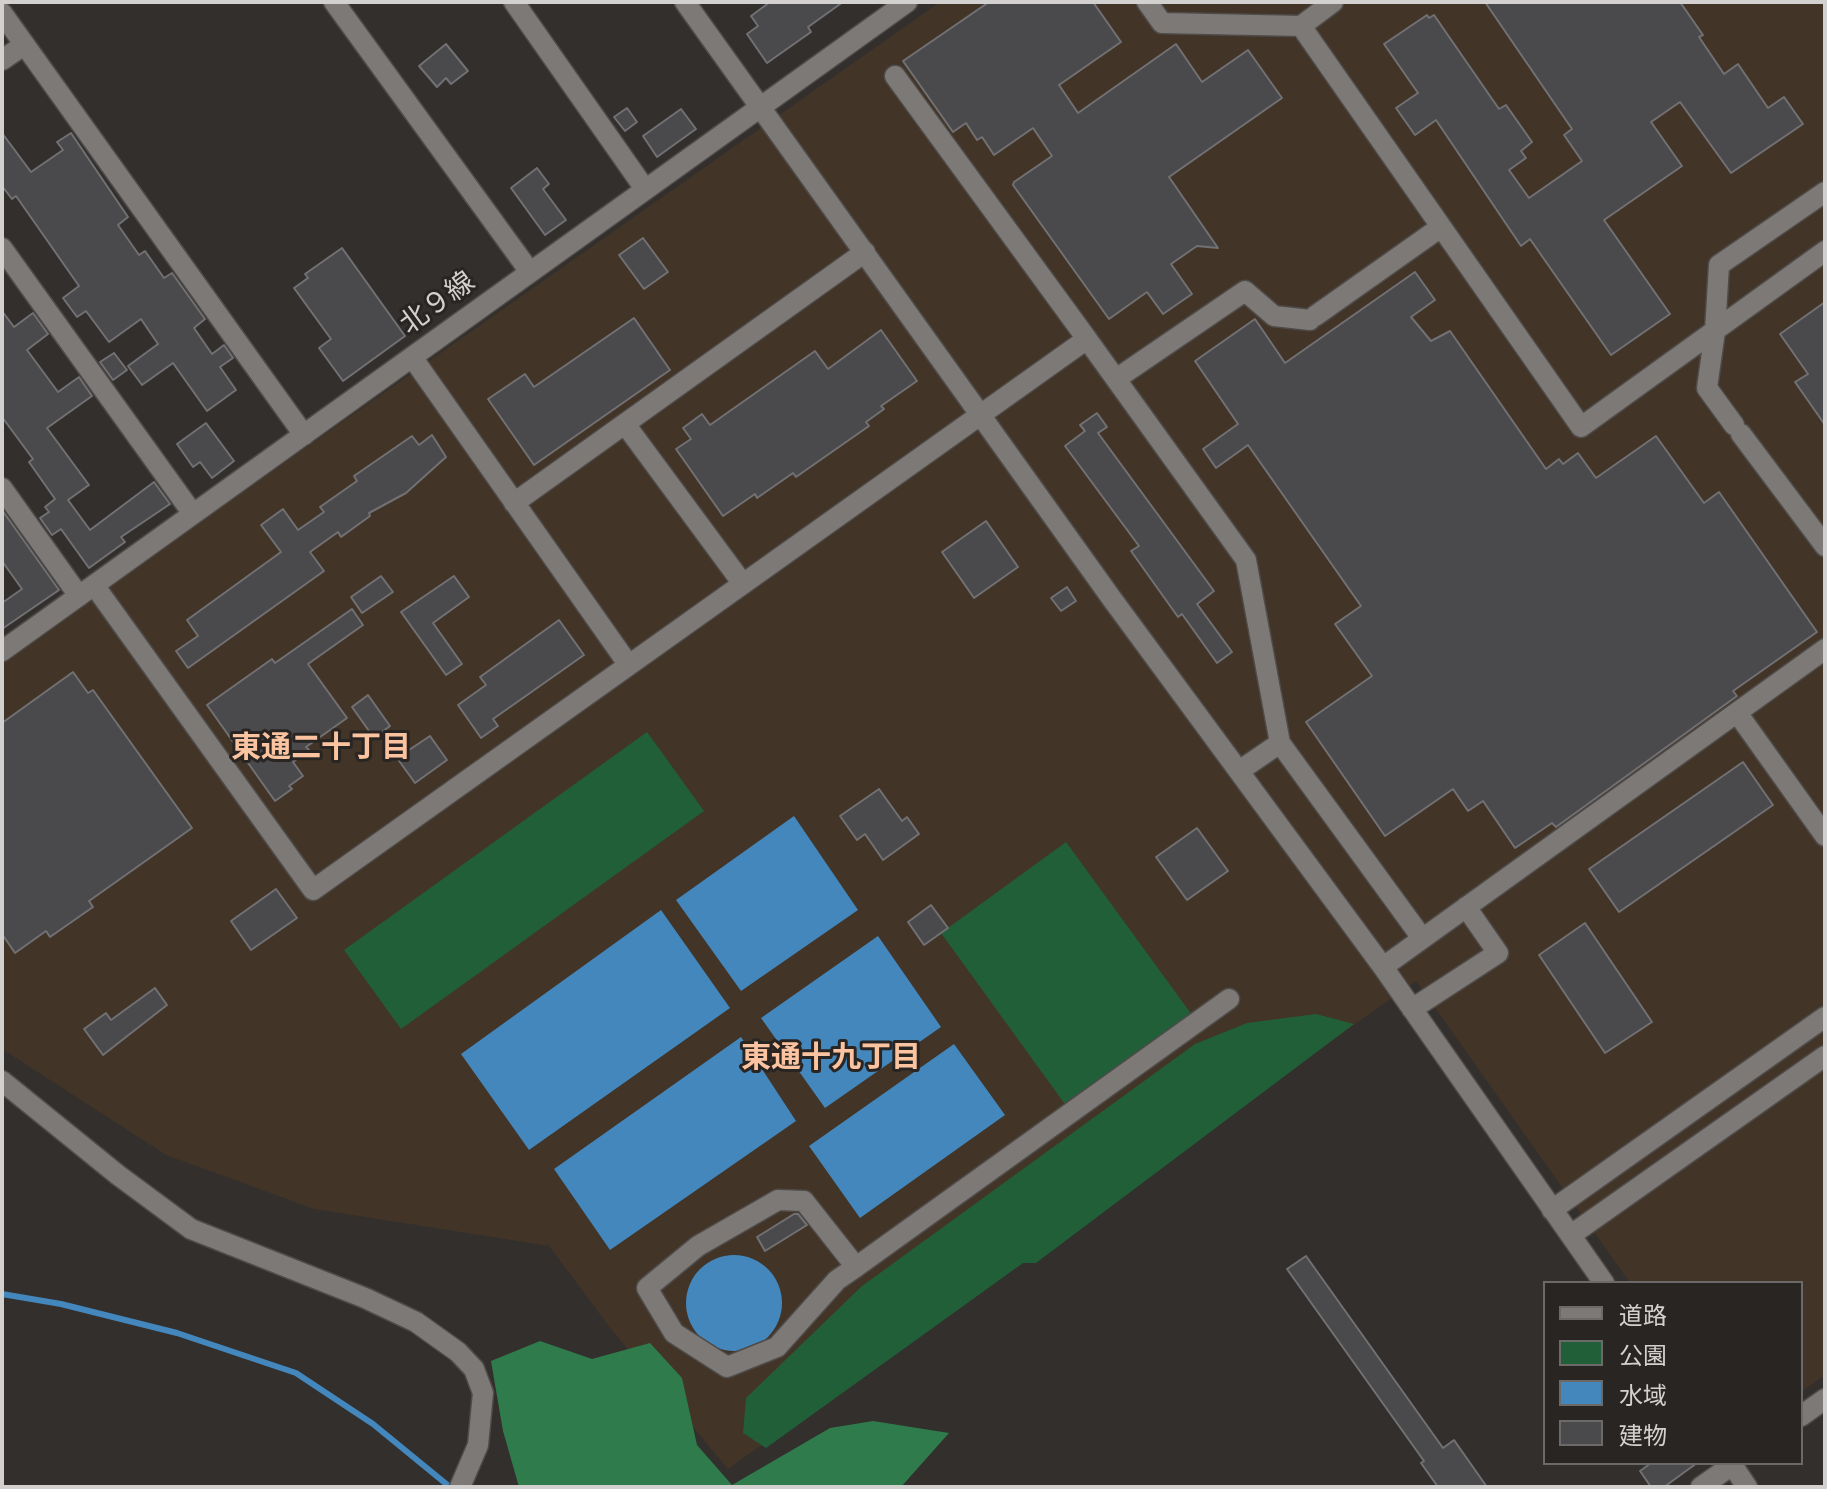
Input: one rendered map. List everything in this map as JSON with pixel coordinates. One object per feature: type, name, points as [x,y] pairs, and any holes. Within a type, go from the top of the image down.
[{"type":"street","points":[[334,2],[530,272]]},
{"type":"street","points":[[514,2],[645,189]]},
{"type":"street","points":[[685,2],[981,416],[1383,967],[1603,1281]]},
{"type":"street","name":"北９線","points":[[2,651],[760,107],[879,10],[907,2]]},
{"type":"street","points":[[1147,2],[1162,23],[1301,26],[1333,2]]},
{"type":"street","points":[[2,13],[304,435]]},
{"type":"street","points":[[1301,26],[1581,427],[1825,251]]},
{"type":"street","points":[[2,60],[24,45]]},
{"type":"street","points":[[895,76],[1246,560],[1280,743],[1422,938]]},
{"type":"street","points":[[1825,192],[1719,265],[1715,331],[1707,388],[1825,546]]},
{"type":"street","points":[[1116,379],[1245,291],[1274,316],[1313,318],[1441,227]]},
{"type":"street","points":[[2,248],[193,514]]},
{"type":"street","points":[[514,503],[865,252]]},
{"type":"street","points":[[3,493],[86,591],[313,890],[1087,339]]},
{"type":"street","points":[[412,357],[628,664]]},
{"type":"street","points":[[625,424],[743,584]]},
{"type":"street","points":[[1383,967],[1825,649]]},
{"type":"street","points":[[1738,714],[1825,836]]},
{"type":"street","points":[[1239,771],[1280,743]]},
{"type":"street","points":[[1412,1009],[1498,953],[1466,907]]},
{"type":"street","points":[[856,1267],[804,1201],[778,1200],[698,1246],[647,1288],[674,1333],[727,1367],[777,1347],[837,1280],[856,1267],[1229,999]]},
{"type":"street","points":[[1552,1210],[1825,1017]]},
{"type":"street","points":[[1571,1235],[1825,1056]]},
{"type":"street","points":[[2,1081],[118,1175],[191,1229],[365,1298],[416,1322],[458,1352],[474,1369],[483,1393],[478,1445],[460,1487]]},
{"type":"street","points":[[1803,1415],[1825,1399]]},
{"type":"street","points":[[1701,1487],[1732,1465]]},
{"type":"street","points":[[1734,1465],[1747,1487]]},
{"type":"shaded area","points":[[940,2],[1825,2],[1825,1375],[1803,1391],[1803,1281],[1629,1281],[1416,981],[728,1469],[611,1329],[549,1246],[314,1209],[166,1155],[2,1049],[2,661]]},
{"type":"green space","points":[[647,732],[704,811],[401,1029],[344,950]]},
{"type":"green space","points":[[1066,842],[1192,1015],[1067,1107],[941,933]]},
{"type":"green space","points":[[1316,1014],[1354,1024],[1036,1263],[1023,1263],[766,1448],[743,1433],[746,1398],[862,1286],[1195,1044],[1247,1023]]},
{"type":"green space","points":[[540,1341],[592,1359],[650,1343],[682,1378],[697,1445],[732,1485],[830,1428],[873,1421],[949,1433],[901,1487],[519,1487],[503,1431],[491,1361]]},
{"type":"water","points":[[794,816],[858,910],[741,991],[676,900]]},
{"type":"water","points":[[661,910],[730,1008],[529,1150],[461,1054]]},
{"type":"water","points":[[878,936],[941,1027],[825,1108],[761,1018]]},
{"type":"water","points":[[741,1037],[796,1121],[610,1250],[554,1169]]},
{"type":"water","points":[[954,1044],[1005,1115],[860,1218],[809,1146]]},
{"type":"water","points":[[734,1255],[752,1258],[768,1269],[779,1285],[782,1303],[779,1321],[768,1337],[752,1348],[734,1351],[716,1348],[700,1337],[689,1321],[686,1303],[689,1285],[700,1269],[716,1258]]},
{"type":"building","points":[[770,2],[843,2],[808,27],[811,32],[767,63],[747,34],[758,26],[751,16]]},
{"type":"building","points":[[989,2],[1093,2],[1121,42],[1059,85],[1078,113],[1176,44],[1202,82],[1248,50],[1282,98],[1169,177],[1218,248],[1197,246],[1171,264],[1192,294],[1163,314],[1147,292],[1109,319],[1013,185],[1052,156],[1033,128],[994,155],[982,137],[977,140],[966,123],[953,132],[903,61]]},
{"type":"building","points":[[1485,2],[1680,2],[1703,35],[1699,37],[1724,74],[1738,64],[1768,108],[1784,97],[1803,124],[1731,173],[1680,102],[1651,122],[1682,166],[1604,220],[1670,314],[1611,355],[1530,239],[1521,246],[1436,120],[1415,135],[1396,108],[1418,93],[1384,44],[1427,15],[1429,18],[1434,15],[1499,109],[1506,105],[1532,142],[1521,151],[1526,158],[1509,170],[1529,198],[1582,161],[1564,135],[1572,129]]},
{"type":"building","points":[[446,44],[468,71],[451,84],[446,78],[437,87],[419,66]]},
{"type":"building","points":[[627,108],[637,122],[625,131],[614,117]]},
{"type":"building","points":[[681,109],[696,129],[657,157],[643,136]]},
{"type":"building","points":[[2,133],[31,172],[63,150],[57,142],[71,133],[128,217],[118,225],[139,255],[145,251],[164,278],[172,273],[205,319],[194,328],[212,354],[224,345],[233,358],[220,367],[236,390],[207,411],[173,363],[142,385],[128,366],[158,344],[141,319],[109,342],[86,311],[77,317],[63,298],[79,286],[16,196],[12,199],[2,186]]},
{"type":"building","points":[[537,168],[549,184],[543,189],[566,220],[545,235],[511,188]]},
{"type":"building","points":[[643,238],[668,272],[644,289],[619,255]]},
{"type":"building","points":[[342,248],[405,336],[343,381],[319,348],[331,339],[294,288],[308,278],[305,274]]},
{"type":"building","points":[[1415,272],[1435,300],[1411,317],[1431,341],[1450,331],[1546,469],[1559,459],[1563,464],[1578,453],[1596,478],[1656,436],[1704,503],[1719,492],[1817,632],[1733,691],[1737,696],[1556,827],[1552,823],[1515,848],[1483,801],[1468,811],[1453,789],[1385,836],[1306,722],[1372,676],[1335,624],[1361,606],[1248,445],[1216,468],[1203,449],[1238,424],[1195,361],[1255,319],[1285,363]]},
{"type":"building","points":[[1825,302],[1825,425],[1795,382],[1808,374],[1780,334]]},
{"type":"building","points":[[2,311],[14,327],[33,313],[48,334],[27,350],[58,392],[79,377],[92,396],[47,428],[89,485],[68,500],[90,530],[154,482],[170,504],[121,537],[125,542],[89,568],[61,529],[52,535],[40,518],[49,512],[45,507],[55,499],[29,462],[33,459],[2,417]]},
{"type":"building","points":[[634,318],[670,370],[534,465],[488,399],[525,374],[534,387]]},
{"type":"building","points":[[881,330],[917,381],[881,406],[884,409],[866,422],[869,426],[796,477],[793,473],[757,498],[755,494],[723,516],[676,449],[691,439],[683,428],[702,414],[710,425],[815,351],[828,369]]},
{"type":"building","points":[[114,353],[127,370],[113,380],[100,362]]},
{"type":"building","points":[[1097,413],[1107,427],[1098,433],[1214,591],[1197,604],[1232,652],[1217,663],[1182,614],[1178,617],[1131,551],[1139,546],[1065,446],[1085,431],[1080,425]]},
{"type":"building","points":[[206,423],[234,461],[212,478],[200,462],[193,467],[177,444]]},
{"type":"building","points":[[432,435],[446,457],[406,493],[369,513],[370,516],[341,537],[338,532],[310,552],[324,571],[188,668],[176,651],[198,636],[187,620],[281,552],[261,525],[283,509],[298,530],[324,512],[320,507],[357,481],[354,476],[412,436],[419,445]]},
{"type":"building","points":[[2,510],[59,590],[2,629],[2,603],[22,589],[2,561]]},
{"type":"building","points":[[986,521],[1018,567],[974,598],[942,552]]},
{"type":"building","points":[[381,576],[393,592],[362,613],[351,597]]},
{"type":"building","points":[[454,576],[469,597],[433,623],[462,664],[446,675],[401,612]]},
{"type":"building","points":[[1067,587],[1076,601],[1061,611],[1051,598]]},
{"type":"building","points":[[352,609],[363,625],[308,664],[347,718],[306,747],[309,750],[293,762],[303,776],[275,801],[207,705],[272,659],[275,663]]},
{"type":"building","points":[[559,620],[584,655],[493,719],[498,726],[481,738],[458,705],[486,685],[480,677]]},
{"type":"building","points":[[73,672],[88,693],[93,690],[192,828],[89,901],[93,907],[50,937],[46,931],[15,953],[2,934],[2,723]]},
{"type":"building","points":[[368,695],[390,726],[374,738],[352,707]]},
{"type":"building","points":[[430,736],[447,760],[415,783],[397,758]]},
{"type":"building","points":[[1743,762],[1773,805],[1619,912],[1589,869]]},
{"type":"building","points":[[879,789],[902,821],[907,817],[919,834],[883,860],[865,834],[857,840],[840,816]]},
{"type":"building","points":[[1197,828],[1228,871],[1187,900],[1156,857]]},
{"type":"building","points":[[276,889],[297,918],[251,950],[231,921]]},
{"type":"building","points":[[931,905],[948,928],[924,945],[908,922]]},
{"type":"building","points":[[1585,923],[1652,1022],[1605,1053],[1539,955]]},
{"type":"building","points":[[155,988],[167,1005],[103,1055],[84,1029],[106,1013],[111,1020]]},
{"type":"building","points":[[798,1214],[807,1225],[765,1251],[757,1237]]},
{"type":"building","points":[[1306,1256],[1443,1448],[1454,1440],[1487,1487],[1438,1487],[1421,1463],[1424,1461],[1287,1269]]},
{"type":"building","points":[[1648,1465],[1694,1465],[1664,1487],[1651,1487],[1640,1471]]},
{"type":"waterway","points":[[2,1294],[61,1304],[177,1333],[296,1373],[373,1424],[450,1487]]},
{"type":"district","name":"東通二十丁目","points":[[321,749]]},
{"type":"district","name":"東通十九丁目","points":[[831,1059]]}]
